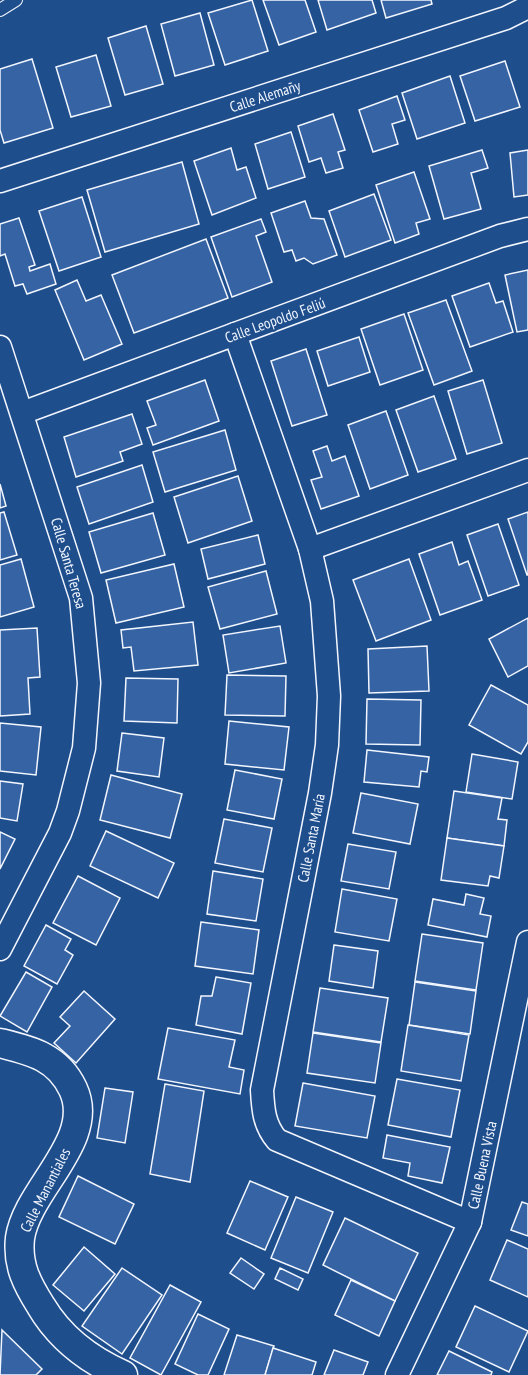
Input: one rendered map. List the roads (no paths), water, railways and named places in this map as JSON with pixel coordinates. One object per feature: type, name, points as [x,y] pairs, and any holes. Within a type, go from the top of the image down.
[{"type":"street","name":"Calle Alemañy","points":[[0,181],[495,22],[528,7]]},
{"type":"street","name":"Calle Leopoldo Feliú","points":[[22,413],[500,236],[528,229]]},
{"type":"street","name":"Calle Santa María","points":[[235,334],[310,549],[322,601],[327,642],[329,696],[327,745],[262,1090],[264,1113],[269,1130],[277,1140],[470,1222]]},
{"type":"street","name":"Calle Santa Teresa","points":[[0,347],[81,598],[89,683],[84,748],[68,811],[60,833],[0,949]]},
{"type":"street","points":[[310,549],[528,470]]},
{"type":"street","name":"Calle Buena Vista","points":[[397,1375],[470,1222],[528,942]]},
{"type":"street","name":"Calle Manantiales","points":[[0,1042],[45,1056],[58,1066],[75,1093],[78,1112],[74,1135],[29,1214],[20,1236],[19,1258],[23,1275],[47,1316],[66,1339],[91,1359],[123,1375]]},
{"type":"lane","points":[[0,10],[16,0]]}]
